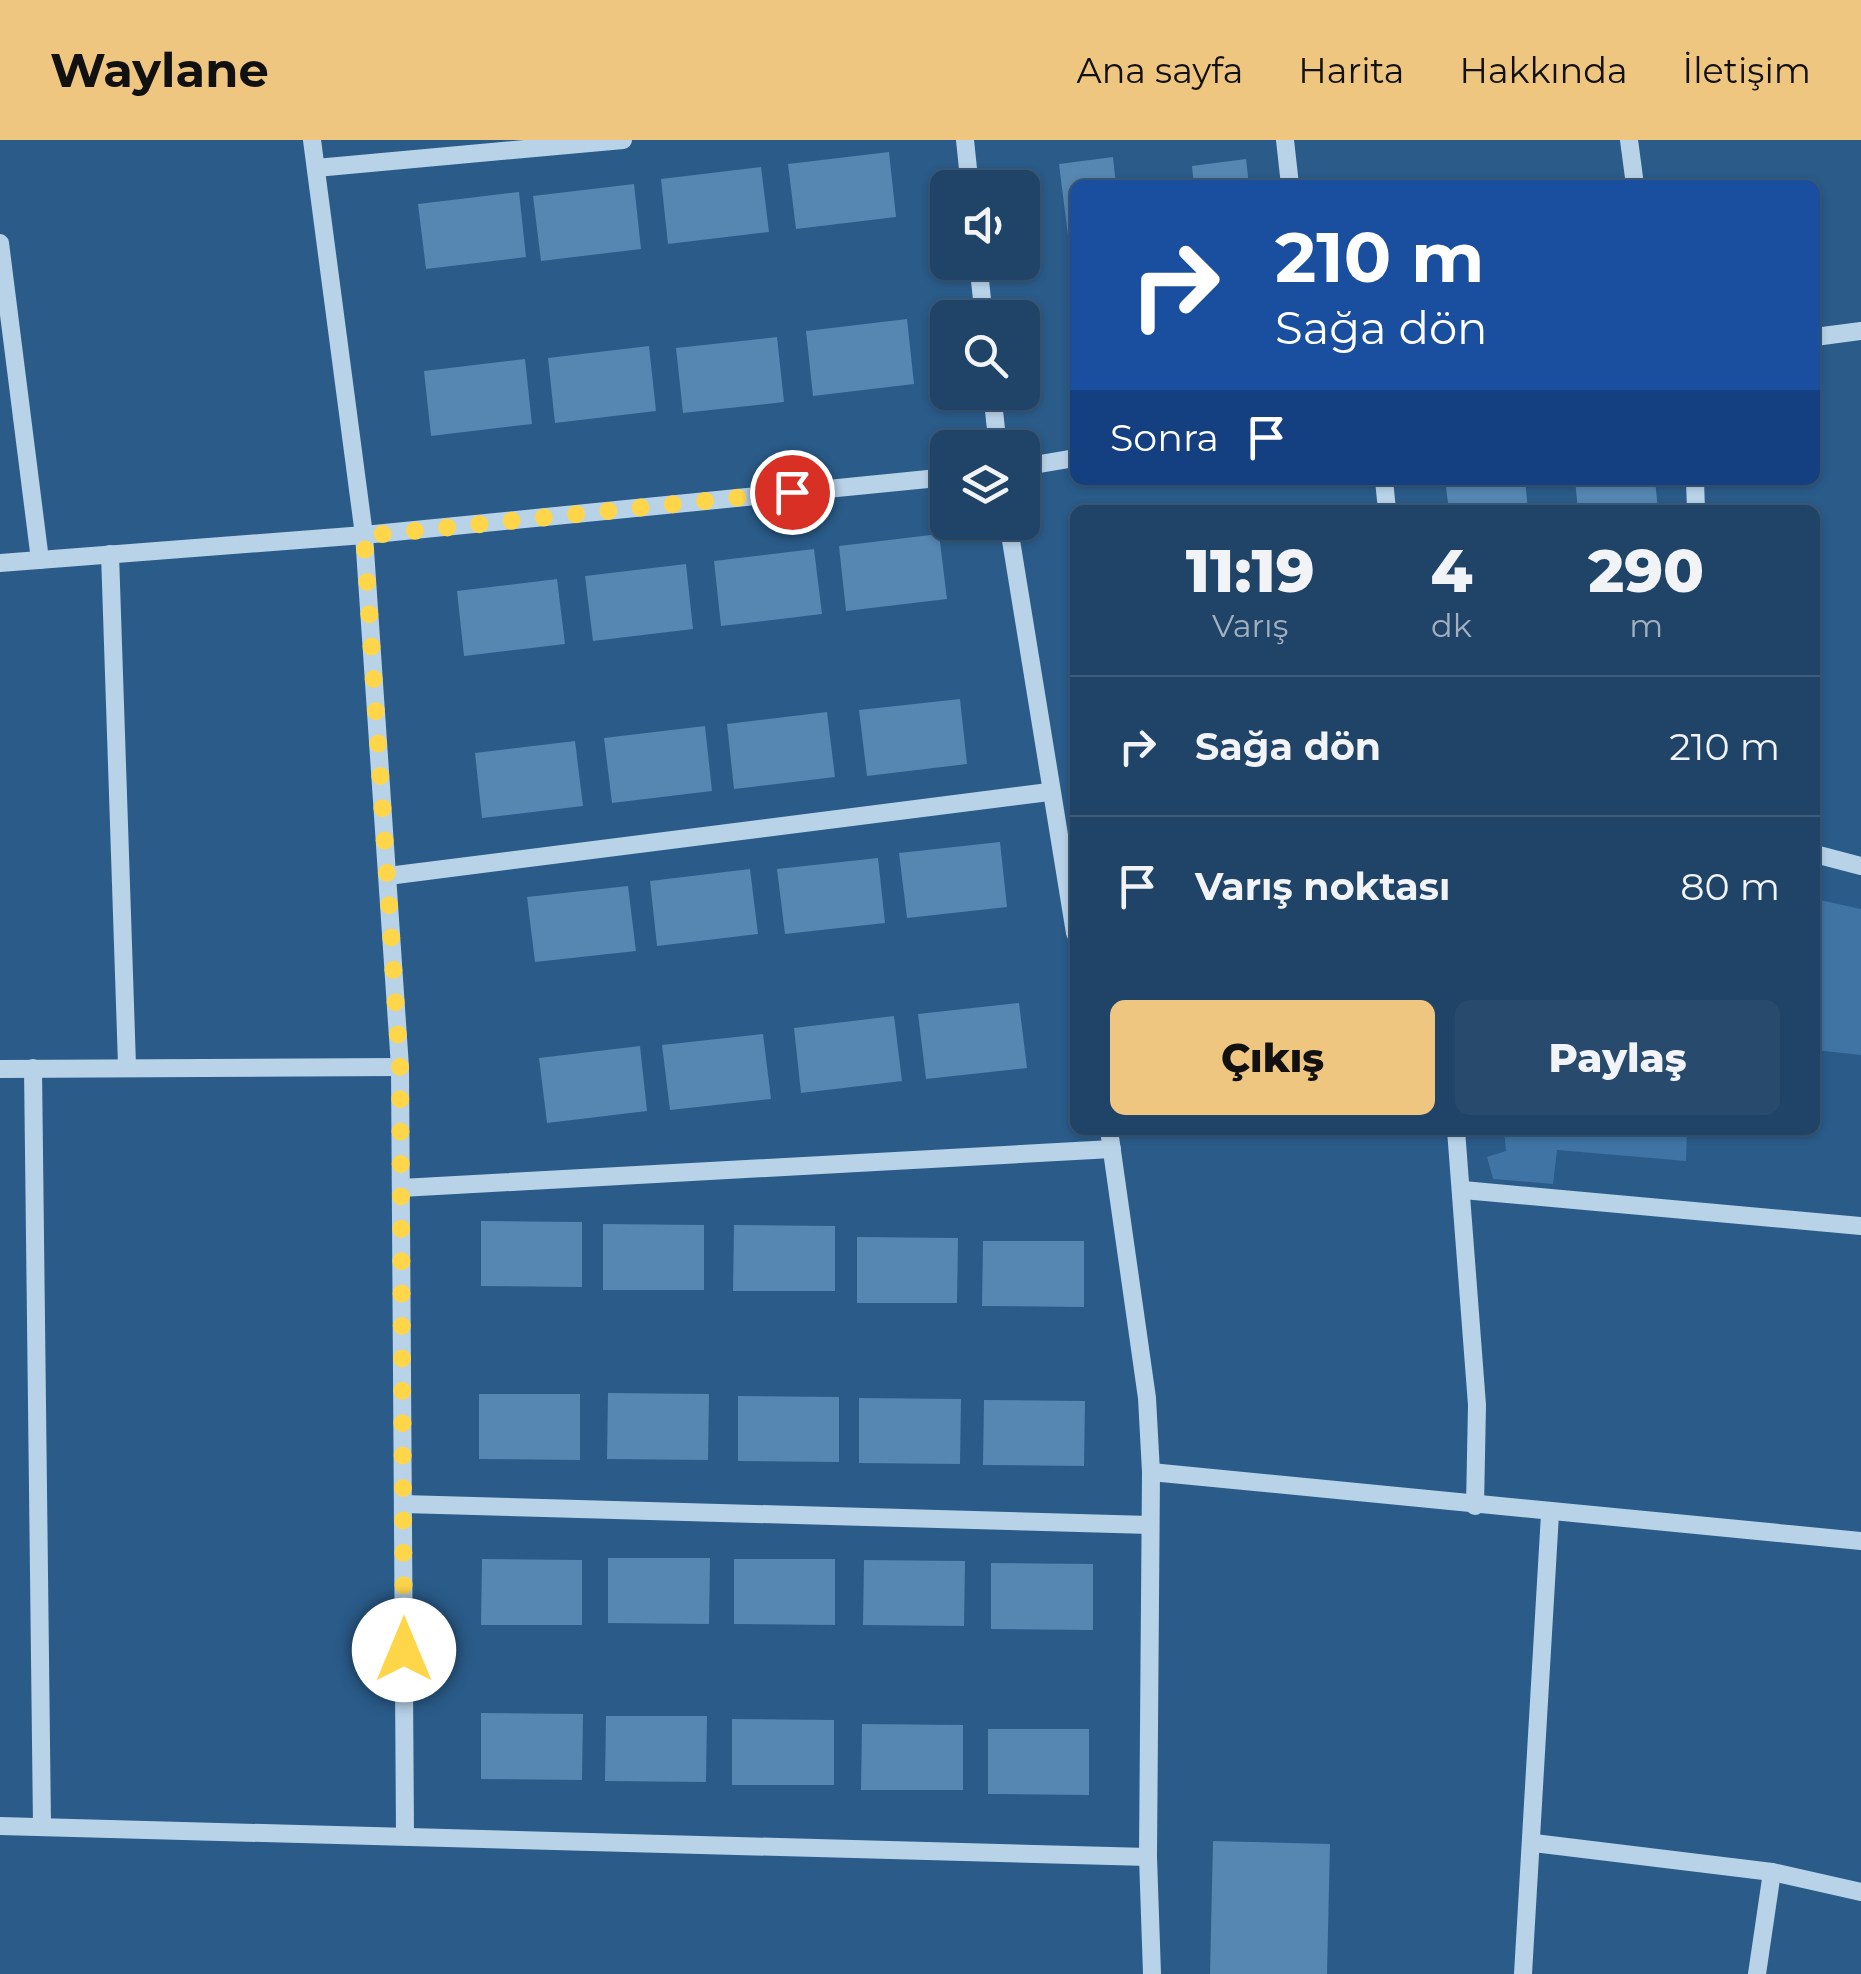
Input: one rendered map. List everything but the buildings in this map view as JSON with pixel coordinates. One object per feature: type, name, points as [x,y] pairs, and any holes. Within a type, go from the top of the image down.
[{"type":"street","points":[[312,140],[364,536],[400,1067],[405,1834]]},
{"type":"street","points":[[316,168],[624,140]]},
{"type":"street","points":[[965,140],[968,170]]},
{"type":"street","points":[[1285,140],[1289,180]]},
{"type":"street","points":[[1629,140],[1633,180]]},
{"type":"street","points":[[0,243],[40,560]]},
{"type":"street","points":[[1820,336],[1861,330]]},
{"type":"street","points":[[1040,465],[1070,459]]},
{"type":"street","points":[[0,563],[364,536],[930,478]]},
{"type":"street","points":[[1011,540],[1049,792],[1070,875]]},
{"type":"street","points":[[110,554],[127,1065]]},
{"type":"street","points":[[388,876],[1049,792]]},
{"type":"street","points":[[1820,855],[1861,866]]},
{"type":"street","points":[[0,1068],[400,1067]]},
{"type":"street","points":[[32,1068],[42,1826]]},
{"type":"street","points":[[1457,1135],[1477,1406],[1475,1506]]},
{"type":"street","points":[[401,1188],[1111,1139],[1147,1398],[1151,1472],[1148,1857],[1152,1974]]},
{"type":"street","points":[[1463,1190],[1861,1226]]},
{"type":"street","points":[[1151,1472],[1550,1514],[1861,1541]]},
{"type":"street","points":[[403,1504],[1150,1525]]},
{"type":"street","points":[[1524,1974],[1550,1514]]},
{"type":"street","points":[[0,1826],[1148,1857]]},
{"type":"street","points":[[1534,1843],[1772,1872],[1861,1892]]},
{"type":"street","points":[[1757,1974],[1772,1872]]},
{"type":"shaded area","points":[[1820,900],[1861,909],[1861,1055],[1820,1051]]},
{"type":"shaded area","points":[[1504,1135],[1687,1135],[1686,1161],[1557,1150],[1553,1184],[1493,1179],[1487,1157],[1506,1151]]},
{"type":"route","points":[[404,1650],[400,1067],[364,536],[792,492]]}]
